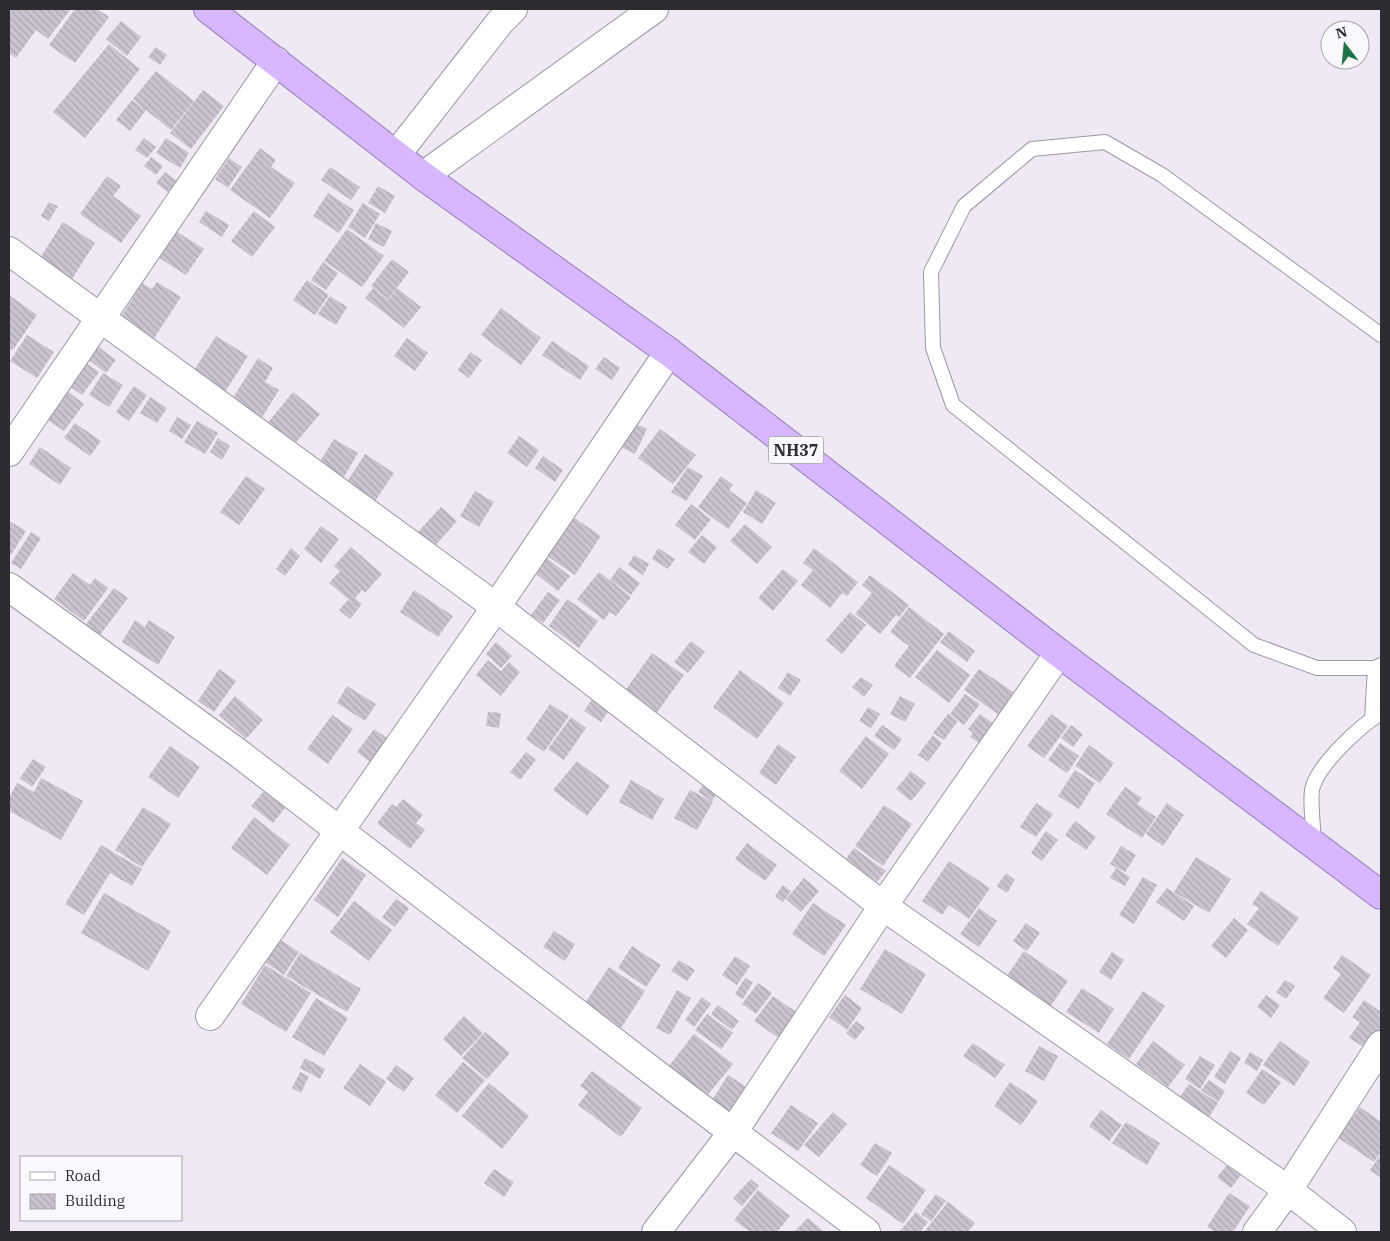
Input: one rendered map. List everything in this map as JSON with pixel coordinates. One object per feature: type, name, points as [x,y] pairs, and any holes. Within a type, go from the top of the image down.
[{"type":"highway","name":"NH37","points":[[208,9],[423,176],[669,352],[1059,653],[1381,895]]},
{"type":"street","points":[[423,176],[654,9]]},
{"type":"street","points":[[396,155],[499,13]]},
{"type":"street","points":[[9,452],[276,61]]},
{"type":"street","points":[[9,251],[496,607],[883,906],[1288,1190],[1342,1232]]},
{"type":"street","points":[[210,1016],[496,607],[669,352]]},
{"type":"street","points":[[9,587],[237,752],[866,1232]]},
{"type":"street","points":[[656,1232],[733,1132],[883,906],[1059,653]]},
{"type":"street","points":[[1257,1232],[1288,1190],[1381,1045]]},
{"type":"lane","points":[[1314,844],[1312,787],[1329,761],[1377,716],[1378,667],[1317,668],[1254,645],[953,405],[933,348],[931,272],[964,206],[1032,149],[1105,142],[1162,175],[1381,335]]},
{"type":"building","points":[[12,9],[71,9],[48,39],[36,30],[16,58],[9,53],[9,13]]},
{"type":"building","points":[[75,9],[97,9],[109,17],[75,63],[49,45]]},
{"type":"building","points":[[121,21],[141,37],[127,56],[106,39]]},
{"type":"building","points":[[109,44],[140,69],[85,138],[53,112]]},
{"type":"building","points":[[156,47],[167,55],[160,65],[148,57]]},
{"type":"building","points":[[156,71],[194,101],[171,130],[146,110],[130,131],[116,120],[132,100],[144,109],[133,99]]},
{"type":"building","points":[[203,90],[224,106],[191,149],[170,133]]},
{"type":"building","points":[[144,138],[156,147],[147,158],[135,150]]},
{"type":"building","points":[[166,138],[189,153],[180,168],[156,153]]},
{"type":"building","points":[[260,148],[276,160],[271,167],[295,183],[270,218],[230,190]]},
{"type":"building","points":[[151,157],[163,166],[156,175],[144,166]]},
{"type":"building","points":[[229,158],[242,167],[228,188],[215,179]]},
{"type":"building","points":[[330,167],[360,187],[351,200],[321,180]]},
{"type":"building","points":[[165,172],[177,181],[168,192],[156,183]]},
{"type":"building","points":[[107,176],[121,186],[113,196],[141,216],[121,243],[80,214]]},
{"type":"building","points":[[378,186],[395,196],[385,213],[368,203]]},
{"type":"building","points":[[328,193],[354,210],[339,233],[313,216]]},
{"type":"building","points":[[49,202],[58,206],[49,221],[41,216]]},
{"type":"building","points":[[363,203],[380,214],[365,238],[348,227]]},
{"type":"building","points":[[206,211],[229,225],[222,237],[199,222]]},
{"type":"building","points":[[254,211],[275,227],[252,257],[231,241]]},
{"type":"building","points":[[63,222],[95,243],[70,282],[38,261]]},
{"type":"building","points":[[376,223],[392,231],[384,247],[368,239]]},
{"type":"building","points":[[171,228],[204,249],[186,275],[153,254]]},
{"type":"building","points":[[347,229],[384,256],[362,287],[324,261]]},
{"type":"building","points":[[392,259],[409,272],[388,299],[371,286]]},
{"type":"building","points":[[323,262],[338,273],[326,290],[311,280]]},
{"type":"building","points":[[307,280],[329,295],[315,315],[293,300]]},
{"type":"building","points":[[157,282],[181,297],[151,343],[118,322],[142,283],[152,289]]},
{"type":"building","points":[[373,288],[388,300],[397,288],[421,307],[404,328],[365,298]]},
{"type":"building","points":[[9,295],[37,315],[13,350],[9,348]]},
{"type":"building","points":[[330,296],[347,307],[336,325],[318,314]]},
{"type":"building","points":[[501,308],[541,338],[521,365],[481,335]]},
{"type":"building","points":[[27,335],[54,352],[37,378],[10,361]]},
{"type":"building","points":[[216,336],[248,356],[225,392],[193,372]]},
{"type":"building","points":[[407,338],[428,353],[415,371],[394,356]]},
{"type":"building","points":[[552,341],[589,366],[580,380],[542,355]]},
{"type":"building","points":[[96,345],[116,360],[106,373],[86,358]]},
{"type":"building","points":[[470,352],[482,360],[469,378],[458,370]]},
{"type":"building","points":[[604,357],[620,368],[612,380],[595,369]]},
{"type":"building","points":[[258,358],[273,368],[265,382],[279,390],[261,419],[231,401]]},
{"type":"building","points":[[85,362],[99,372],[82,395],[68,385]]},
{"type":"building","points":[[103,373],[123,385],[109,407],[89,395]]},
{"type":"building","points":[[134,386],[147,395],[129,421],[116,412]]},
{"type":"building","points":[[67,391],[84,404],[64,431],[46,419]]},
{"type":"building","points":[[293,392],[320,414],[293,446],[266,425]]},
{"type":"building","points":[[150,397],[167,408],[157,423],[140,413]]},
{"type":"building","points":[[177,417],[191,425],[182,439],[169,431]]},
{"type":"building","points":[[197,421],[218,433],[205,454],[184,442]]},
{"type":"building","points":[[633,422],[647,429],[635,454],[621,447]]},
{"type":"building","points":[[75,423],[101,441],[90,456],[64,438]]},
{"type":"building","points":[[660,429],[696,455],[673,484],[638,458]]},
{"type":"building","points":[[519,436],[539,450],[527,467],[507,453]]},
{"type":"building","points":[[218,438],[230,446],[222,460],[210,452]]},
{"type":"building","points":[[334,439],[358,453],[341,482],[316,468]]},
{"type":"building","points":[[40,447],[71,468],[60,485],[29,464]]},
{"type":"building","points":[[365,454],[394,473],[373,504],[345,485]]},
{"type":"building","points":[[543,456],[563,470],[555,482],[535,468]]},
{"type":"building","points":[[688,467],[703,476],[686,501],[671,492]]},
{"type":"building","points":[[246,476],[265,489],[239,525],[220,512]]},
{"type":"building","points":[[721,476],[733,485],[729,490],[747,503],[728,529],[698,507]]},
{"type":"building","points":[[756,490],[776,503],[762,524],[743,512]]},
{"type":"building","points":[[475,491],[494,502],[479,527],[460,516]]},
{"type":"building","points":[[691,504],[711,519],[695,540],[675,525]]},
{"type":"building","points":[[441,507],[457,521],[434,547],[418,532]]},
{"type":"building","points":[[573,517],[601,536],[575,575],[547,556]]},
{"type":"building","points":[[11,522],[26,531],[11,555],[9,553],[9,525]]},
{"type":"building","points":[[745,524],[772,547],[757,564],[730,541]]},
{"type":"building","points":[[321,526],[339,539],[321,563],[304,549]]},
{"type":"building","points":[[31,532],[41,538],[21,569],[11,563]]},
{"type":"building","points":[[702,535],[717,547],[704,564],[688,552]]},
{"type":"building","points":[[351,547],[382,574],[365,593],[362,590],[355,598],[362,604],[350,619],[339,610],[348,600],[352,602],[329,583],[340,571],[334,566]]},
{"type":"building","points":[[291,548],[300,556],[285,576],[276,569]]},
{"type":"building","points":[[658,548],[675,559],[668,569],[652,559]]},
{"type":"building","points":[[814,548],[858,582],[847,596],[842,593],[830,608],[801,585],[813,570],[803,563]]},
{"type":"building","points":[[634,555],[649,564],[643,575],[628,565]]},
{"type":"building","points":[[544,556],[570,576],[558,591],[532,571]]},
{"type":"building","points":[[619,567],[640,583],[631,595],[610,580]]},
{"type":"building","points":[[783,569],[798,581],[773,611],[758,598]]},
{"type":"building","points":[[599,572],[631,597],[616,616],[610,612],[604,620],[577,599]]},
{"type":"building","points":[[73,573],[90,585],[95,578],[108,588],[84,621],[54,599]]},
{"type":"building","points":[[870,575],[909,605],[899,617],[896,615],[880,634],[855,614],[872,593],[862,585]]},
{"type":"building","points":[[114,588],[128,598],[100,635],[86,624]]},
{"type":"building","points":[[414,590],[453,616],[438,637],[400,612]]},
{"type":"building","points":[[548,592],[560,600],[543,623],[531,615]]},
{"type":"building","points":[[567,599],[598,621],[579,648],[549,626]]},
{"type":"building","points":[[909,607],[944,634],[910,678],[894,666],[909,646],[890,632]]},
{"type":"building","points":[[850,612],[866,625],[842,654],[826,640]]},
{"type":"building","points":[[135,620],[145,627],[149,620],[175,637],[158,665],[122,642]]},
{"type":"building","points":[[949,631],[975,651],[967,662],[940,642]]},
{"type":"building","points":[[691,641],[705,652],[688,673],[674,662]]},
{"type":"building","points":[[496,642],[512,656],[501,668],[486,654]]},
{"type":"building","points":[[937,650],[970,675],[949,703],[915,677]]},
{"type":"building","points":[[652,653],[684,675],[656,714],[624,692]]},
{"type":"building","points":[[488,660],[501,671],[509,662],[520,672],[501,696],[476,675]]},
{"type":"building","points":[[219,669],[236,681],[214,712],[198,701]]},
{"type":"building","points":[[979,669],[1015,693],[999,715],[964,690]]},
{"type":"building","points":[[740,670],[784,703],[757,739],[713,707]]},
{"type":"building","points":[[788,672],[801,680],[790,696],[778,688]]},
{"type":"building","points":[[861,677],[873,685],[864,697],[852,687]]},
{"type":"building","points":[[347,686],[376,704],[365,721],[337,703]]},
{"type":"building","points":[[965,694],[980,704],[964,725],[950,714]]},
{"type":"building","points":[[235,696],[263,720],[246,739],[219,715]]},
{"type":"building","points":[[900,696],[915,704],[905,722],[890,714]]},
{"type":"building","points":[[593,698],[610,709],[601,722],[584,711]]},
{"type":"building","points":[[550,704],[569,716],[544,752],[526,739]]},
{"type":"building","points":[[868,707],[880,714],[871,728],[859,721]]},
{"type":"building","points":[[488,712],[501,713],[499,728],[486,726]]},
{"type":"building","points":[[948,714],[958,721],[944,740],[933,733]]},
{"type":"building","points":[[980,714],[994,724],[979,743],[970,737],[973,733],[968,729]]},
{"type":"building","points":[[1051,714],[1068,726],[1044,758],[1027,746]]},
{"type":"building","points":[[332,715],[353,729],[328,764],[307,749]]},
{"type":"building","points":[[571,717],[586,728],[564,760],[548,749]]},
{"type":"building","points":[[882,725],[902,739],[894,750],[874,736]]},
{"type":"building","points":[[1071,725],[1083,734],[1073,747],[1061,738]]},
{"type":"building","points":[[374,729],[391,741],[374,765],[357,752]]},
{"type":"building","points":[[933,735],[942,743],[928,762],[918,755]]},
{"type":"building","points":[[866,736],[889,754],[862,789],[839,771]]},
{"type":"building","points":[[1060,743],[1079,756],[1067,773],[1048,760]]},
{"type":"building","points":[[778,744],[796,757],[776,785],[759,773]]},
{"type":"building","points":[[1089,745],[1114,763],[1100,783],[1075,766]]},
{"type":"building","points":[[170,746],[200,767],[178,798],[148,777]]},
{"type":"building","points":[[526,752],[536,760],[520,780],[510,772]]},
{"type":"building","points":[[33,759],[46,767],[32,787],[20,778]]},
{"type":"building","points":[[577,761],[610,786],[587,816],[553,790]]},
{"type":"building","points":[[1075,770],[1095,783],[1079,809],[1058,796]]},
{"type":"building","points":[[911,771],[926,783],[911,801],[896,789]]},
{"type":"building","points":[[41,778],[83,801],[61,840],[9,811],[9,798],[17,783],[34,792]]},
{"type":"building","points":[[631,780],[664,799],[652,820],[619,802]]},
{"type":"building","points":[[704,784],[717,793],[712,801],[698,792]]},
{"type":"building","points":[[1125,787],[1142,798],[1137,804],[1156,817],[1142,838],[1106,814]]},
{"type":"building","points":[[690,790],[713,802],[697,830],[674,818]]},
{"type":"building","points":[[264,791],[285,808],[273,823],[251,806]]},
{"type":"building","points":[[403,799],[423,815],[416,823],[425,830],[410,849],[377,823],[392,804],[396,807]]},
{"type":"building","points":[[1036,803],[1053,814],[1036,837],[1020,827]]},
{"type":"building","points":[[1167,803],[1184,815],[1163,846],[1146,834]]},
{"type":"building","points":[[884,805],[912,824],[883,866],[855,846]]},
{"type":"building","points":[[143,807],[171,824],[142,867],[115,850]]},
{"type":"building","points":[[254,817],[290,845],[267,875],[231,848]]},
{"type":"building","points":[[1075,821],[1096,837],[1086,850],[1065,835]]},
{"type":"building","points":[[1046,831],[1058,840],[1042,861],[1031,853]]},
{"type":"building","points":[[747,843],[777,865],[765,881],[735,859]]},
{"type":"building","points":[[101,845],[142,869],[132,886],[110,873],[84,915],[65,904]]},
{"type":"building","points":[[1121,846],[1136,855],[1125,872],[1110,864]]},
{"type":"building","points":[[854,848],[886,871],[877,882],[846,859]]},
{"type":"building","points":[[1196,857],[1231,879],[1209,913],[1174,892]]},
{"type":"building","points":[[342,858],[366,875],[338,917],[314,900]]},
{"type":"building","points":[[949,861],[990,888],[969,919],[949,905],[942,915],[922,901]]},
{"type":"building","points":[[1116,868],[1130,877],[1125,886],[1110,878]]},
{"type":"building","points":[[1006,873],[1015,880],[1007,893],[997,886]]},
{"type":"building","points":[[1143,877],[1157,885],[1134,924],[1119,915]]},
{"type":"building","points":[[804,878],[819,891],[801,912],[786,899]]},
{"type":"building","points":[[783,885],[791,891],[783,902],[775,896]]},
{"type":"building","points":[[1167,888],[1194,906],[1184,921],[1156,902]]},
{"type":"building","points":[[1261,891],[1299,918],[1278,946],[1247,924],[1259,908],[1252,904]]},
{"type":"building","points":[[104,893],[171,931],[148,971],[81,933]]},
{"type":"building","points":[[396,899],[409,908],[395,927],[382,917]]},
{"type":"building","points":[[354,901],[392,930],[369,961],[330,932]]},
{"type":"building","points":[[813,903],[846,925],[824,956],[792,934]]},
{"type":"building","points":[[979,908],[997,921],[979,947],[960,934]]},
{"type":"building","points":[[1234,918],[1248,930],[1226,958],[1211,946]]},
{"type":"building","points":[[1026,923],[1040,933],[1027,951],[1013,941]]},
{"type":"building","points":[[554,931],[575,944],[565,961],[543,947]]},
{"type":"building","points":[[276,937],[299,952],[284,975],[262,960]]},
{"type":"building","points":[[632,946],[661,965],[646,987],[618,968]]},
{"type":"building","points":[[885,949],[926,974],[902,1014],[860,989]]},
{"type":"building","points":[[1024,951],[1068,981],[1050,1007],[1006,977]]},
{"type":"building","points":[[1112,952],[1124,960],[1111,980],[1099,972]]},
{"type":"building","points":[[300,953],[361,989],[347,1012],[286,976]]},
{"type":"building","points":[[1342,955],[1371,975],[1344,1013],[1323,998],[1341,974],[1333,968]]},
{"type":"building","points":[[735,956],[750,966],[737,985],[722,975]]},
{"type":"building","points":[[679,960],[695,970],[687,981],[671,971]]},
{"type":"building","points":[[265,965],[311,993],[286,1032],[241,1004]]},
{"type":"building","points":[[609,967],[645,991],[621,1028],[585,1003]]},
{"type":"building","points":[[745,978],[753,982],[743,999],[735,994]]},
{"type":"building","points":[[1285,980],[1295,986],[1286,999],[1276,992]]},
{"type":"building","points":[[758,983],[772,993],[756,1014],[742,1004]]},
{"type":"building","points":[[1082,988],[1114,1009],[1099,1033],[1066,1012]]},
{"type":"building","points":[[677,990],[691,998],[670,1035],[656,1028]]},
{"type":"building","points":[[1143,991],[1165,1006],[1129,1059],[1107,1044]]},
{"type":"building","points":[[845,995],[862,1008],[847,1030],[829,1017]]},
{"type":"building","points":[[1266,995],[1280,1005],[1271,1018],[1257,1007]]},
{"type":"building","points":[[773,996],[798,1013],[780,1039],[754,1021]]},
{"type":"building","points":[[702,997],[711,1004],[694,1027],[685,1020]]},
{"type":"building","points":[[316,998],[348,1018],[324,1056],[292,1037]]},
{"type":"building","points":[[1364,1000],[1381,1012],[1381,1029],[1367,1049],[1349,1038],[1360,1022],[1352,1017]]},
{"type":"building","points":[[718,1005],[739,1021],[732,1030],[711,1014]]},
{"type":"building","points":[[707,1014],[733,1033],[721,1049],[695,1030]]},
{"type":"building","points":[[464,1016],[483,1033],[461,1056],[443,1039]]},
{"type":"building","points":[[856,1021],[865,1028],[855,1040],[846,1033]]},
{"type":"building","points":[[485,1032],[510,1053],[487,1079],[462,1058]]},
{"type":"building","points":[[694,1034],[733,1064],[706,1097],[668,1067]]},
{"type":"building","points":[[1153,1041],[1185,1065],[1168,1087],[1136,1064]]},
{"type":"building","points":[[1280,1041],[1310,1062],[1294,1086],[1263,1065]]},
{"type":"building","points":[[973,1043],[1005,1065],[995,1078],[963,1056]]},
{"type":"building","points":[[1039,1046],[1058,1056],[1044,1081],[1025,1071]]},
{"type":"building","points":[[1230,1051],[1241,1058],[1225,1084],[1214,1077]]},
{"type":"building","points":[[1250,1052],[1263,1060],[1257,1071],[1244,1063]]},
{"type":"building","points":[[1200,1056],[1215,1065],[1200,1089],[1185,1079]]},
{"type":"building","points":[[305,1058],[325,1069],[320,1079],[300,1068]]},
{"type":"building","points":[[463,1062],[485,1080],[457,1113],[435,1095]]},
{"type":"building","points":[[360,1064],[386,1082],[370,1106],[343,1088]]},
{"type":"building","points":[[396,1065],[414,1078],[404,1092],[386,1079]]},
{"type":"building","points":[[1262,1069],[1281,1082],[1264,1105],[1246,1093]]},
{"type":"building","points":[[592,1071],[642,1108],[621,1137],[578,1105],[588,1092],[580,1086]]},
{"type":"building","points":[[300,1072],[309,1076],[301,1093],[292,1088]]},
{"type":"building","points":[[728,1075],[751,1090],[733,1116],[711,1102]]},
{"type":"building","points":[[1209,1080],[1225,1091],[1218,1102],[1201,1090]]},
{"type":"building","points":[[1010,1082],[1038,1101],[1021,1125],[994,1106]]},
{"type":"building","points":[[489,1083],[529,1116],[502,1149],[462,1116]]},
{"type":"building","points":[[1189,1084],[1218,1103],[1206,1122],[1176,1102]]},
{"type":"building","points":[[791,1105],[818,1123],[798,1151],[771,1133]]},
{"type":"building","points":[[1360,1107],[1381,1122],[1381,1152],[1374,1162],[1338,1138]]},
{"type":"building","points":[[1101,1110],[1122,1125],[1109,1141],[1089,1126]]},
{"type":"building","points":[[833,1112],[847,1124],[819,1157],[804,1145]]},
{"type":"building","points":[[1126,1122],[1160,1143],[1147,1165],[1112,1143]]},
{"type":"building","points":[[875,1143],[892,1153],[877,1176],[860,1165]]},
{"type":"building","points":[[1381,1154],[1381,1178],[1370,1170]]},
{"type":"building","points":[[889,1165],[926,1190],[903,1224],[866,1198]]},
{"type":"building","points":[[1227,1165],[1241,1175],[1231,1188],[1217,1177]]},
{"type":"building","points":[[494,1169],[514,1182],[504,1197],[484,1183]]},
{"type":"building","points":[[751,1179],[759,1186],[742,1206],[733,1198]]},
{"type":"building","points":[[758,1190],[790,1216],[777,1232],[750,1232],[734,1220]]},
{"type":"building","points":[[1229,1193],[1250,1206],[1233,1232],[1216,1232],[1207,1227]]},
{"type":"building","points":[[936,1194],[946,1201],[931,1221],[921,1214]]},
{"type":"building","points":[[948,1202],[975,1223],[968,1232],[924,1232]]},
{"type":"building","points":[[916,1212],[928,1222],[920,1232],[899,1232]]},
{"type":"building","points":[[808,1218],[824,1232],[794,1232]]}]
